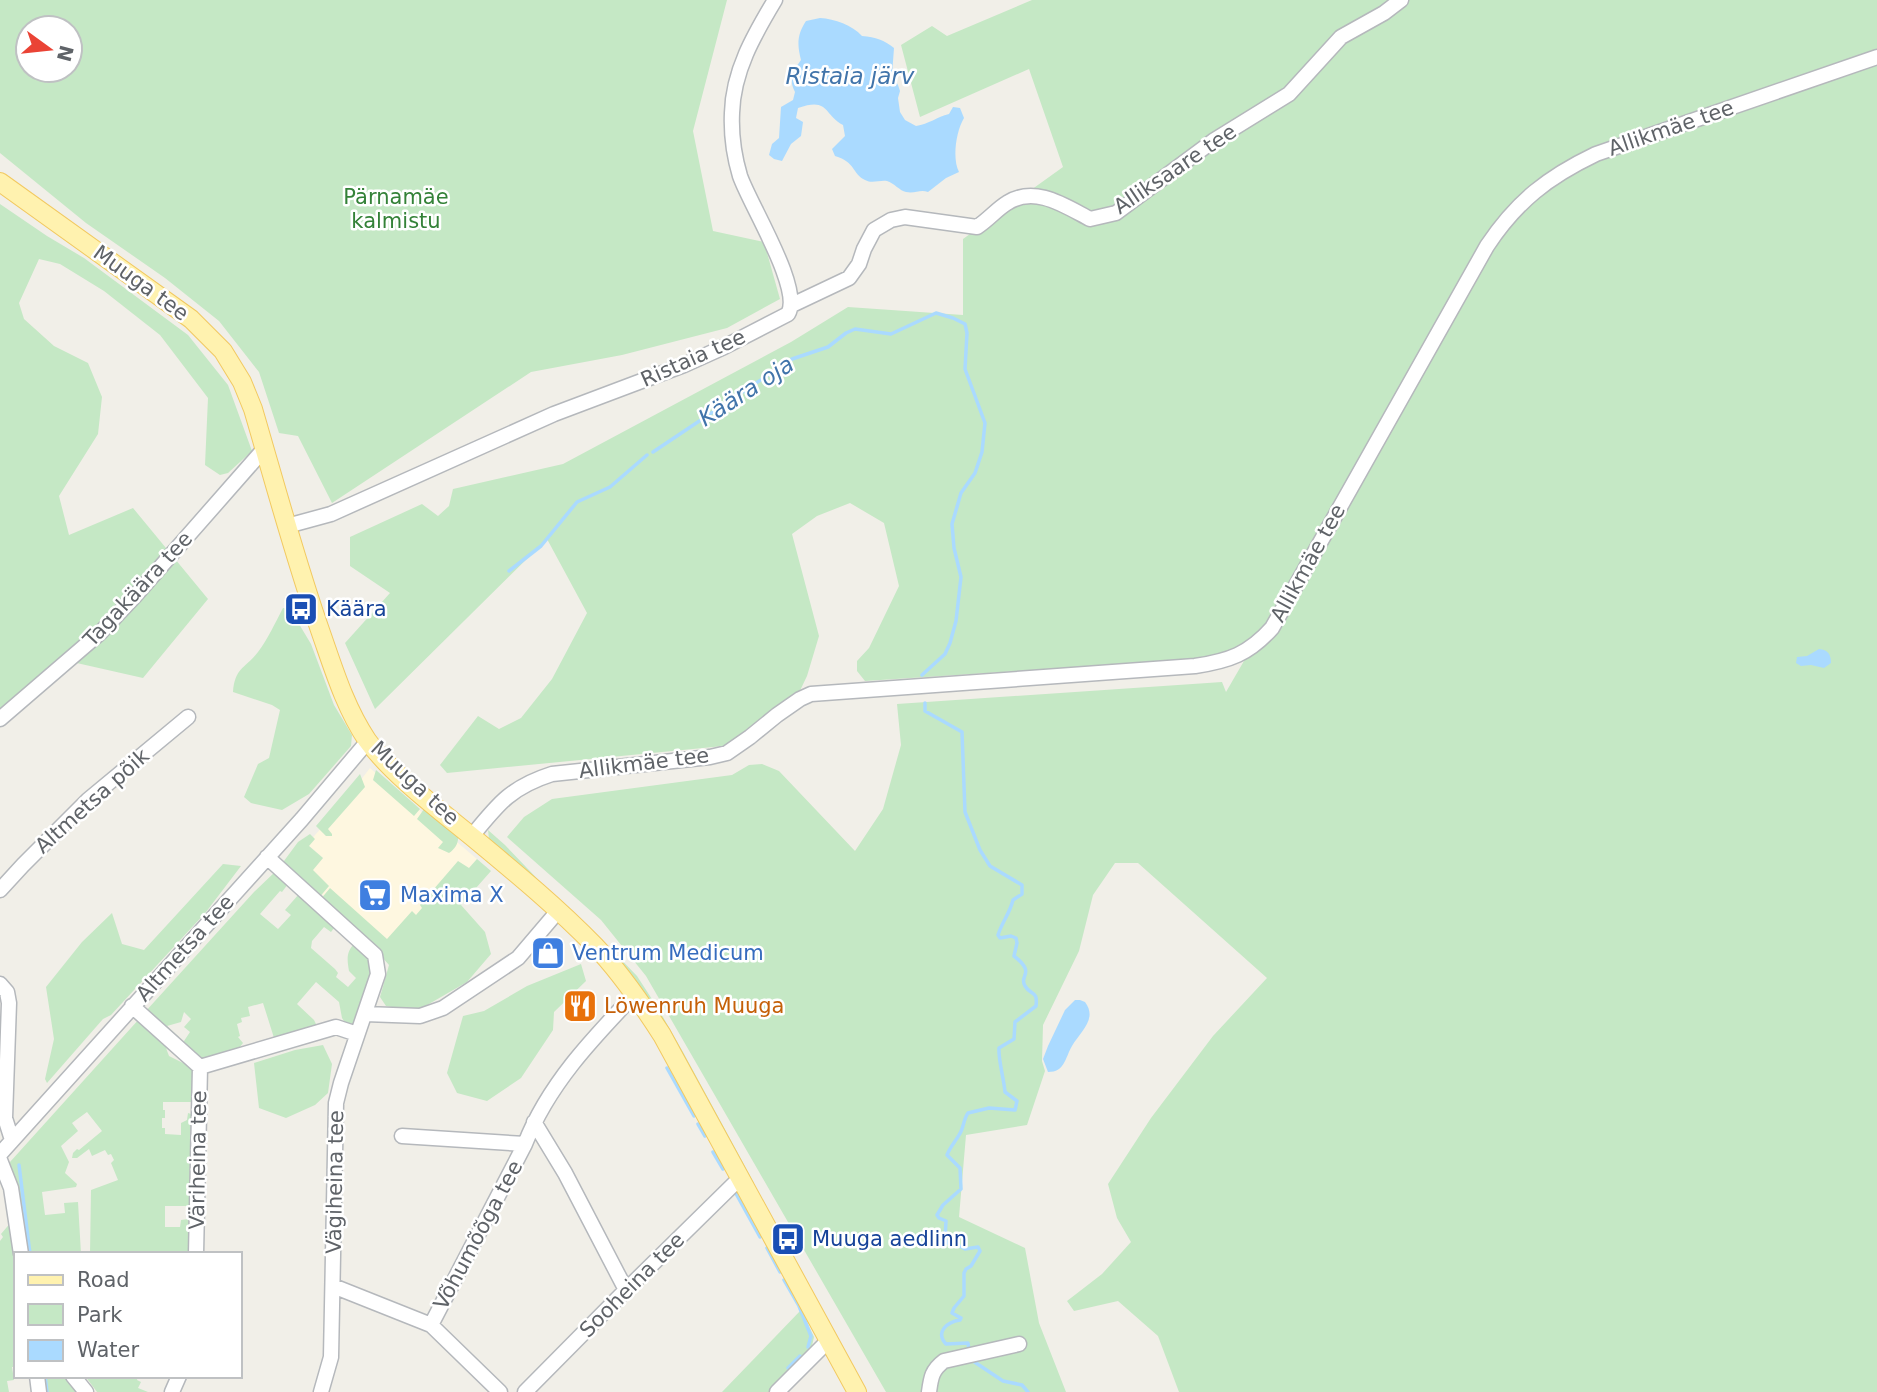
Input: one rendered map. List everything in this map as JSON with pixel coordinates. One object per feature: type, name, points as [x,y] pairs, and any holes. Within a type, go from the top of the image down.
[{"type":"main road","name":"Muuga tee","points":[[0,182],[191,319],[223,351],[242,382],[253,409],[311,604],[339,685],[351,713],[368,741],[413,787],[596,947],[635,994],[662,1035],[857,1392]]},
{"type":"street","points":[[775,0],[754,34],[742,62],[735,88],[732,127],[741,179],[780,261],[792,305]]},
{"type":"street","name":"Alliksaare tee","points":[[792,305],[849,278],[859,264],[874,230],[891,219],[905,217],[977,227],[990,219],[1006,203],[1023,195],[1044,197],[1090,219],[1116,213],[1213,141],[1289,94],[1341,37],[1384,13],[1401,0]]},
{"type":"street","name":"Allikmäe tee","points":[[472,836],[515,790],[531,781],[552,774],[727,753],[777,715],[811,694],[1195,666],[1222,662],[1248,650],[1272,628],[1487,246],[1509,216],[1528,197],[1563,170],[1596,154],[1877,57]]},
{"type":"street","name":"Ristaia tee","points":[[287,526],[331,514],[554,414],[684,365],[788,314],[792,305]]},
{"type":"street","name":"Tagakäära tee","points":[[0,719],[101,632],[265,447]]},
{"type":"street","name":"Altmetsa põik","points":[[0,890],[89,800],[188,717]]},
{"type":"street","name":"Altmetsa tee","points":[[0,1154],[368,741]]},
{"type":"street","name":"Vägiheina tee","points":[[267,857],[375,955],[378,974],[336,1103],[331,1357],[321,1392]]},
{"type":"street","points":[[365,1014],[420,1016],[443,1008],[518,958],[558,911]]},
{"type":"street","points":[[0,984],[7,992],[9,1003],[5,1118],[12,1140]]},
{"type":"street","name":"Võhumõõga tee","points":[[431,1325],[534,1122],[562,1076],[635,994]]},
{"type":"street","points":[[132,1006],[200,1067],[336,1027],[357,1034]]},
{"type":"street","name":"Väriheina tee","points":[[196,1252],[200,1067]]},
{"type":"street","points":[[534,1122],[565,1172],[626,1290]]},
{"type":"street","name":"Võhumõõga tee","points":[[402,1136],[525,1144]]},
{"type":"street","points":[[0,1160],[10,1188],[21,1252]]},
{"type":"street","name":"Sooheina tee","points":[[525,1392],[739,1179]]},
{"type":"street","points":[[333,1286],[431,1325],[500,1392]]},
{"type":"street","points":[[777,1392],[828,1341]]},
{"type":"street","points":[[929,1392],[934,1368],[944,1361],[1019,1344]]},
{"type":"street","points":[[75,1378],[86,1392]]},
{"type":"shaded area","points":[[370,768],[477,859],[399,949],[384,950],[305,879],[323,858],[307,844]]},
{"type":"green space","name":"Pärnamäe kalmistu","points":[[0,0],[727,0],[693,131],[713,231],[764,242],[780,299],[727,328],[622,355],[531,372],[332,503],[298,436],[279,433],[259,372],[219,321],[165,278],[86,223],[0,153]]},
{"type":"green space","points":[[1032,0],[1877,0],[1877,1392],[1179,1392],[1158,1336],[1118,1301],[1074,1311],[1067,1301],[1102,1274],[1131,1242],[1117,1218],[1108,1184],[1151,1118],[1213,1036],[1267,978],[1138,863],[1115,863],[1093,895],[1079,951],[1043,1025],[1042,1061],[1045,1071],[1027,1125],[966,1135],[959,1217],[1025,1248],[1039,1323],[1066,1392],[886,1392],[646,976],[601,920],[507,837],[524,817],[552,799],[732,775],[749,765],[762,764],[779,771],[855,851],[883,809],[901,745],[897,704],[1222,682],[1226,692],[1259,635],[1240,648],[1205,659],[865,681],[857,671],[857,661],[869,648],[899,586],[884,523],[850,503],[817,516],[792,534],[819,636],[807,676],[795,701],[744,744],[447,773],[440,765],[478,716],[499,729],[521,718],[552,679],[587,613],[547,539],[375,709],[345,643],[390,593],[350,566],[350,537],[422,504],[438,516],[449,506],[453,489],[563,464],[791,342],[848,307],[963,315],[963,239],[1063,167],[1029,69],[920,117],[901,45],[932,26],[947,36]]},
{"type":"green space","points":[[0,204],[84,258],[188,335],[228,385],[252,451],[228,473],[220,475],[205,465],[208,398],[160,335],[104,291],[60,264],[39,259],[19,303],[24,319],[54,346],[88,363],[102,397],[98,434],[59,496],[69,535],[133,508],[208,599],[143,678],[59,659],[0,711]]},
{"type":"green space","points":[[283,608],[290,609],[311,644],[334,705],[352,735],[351,746],[309,794],[282,810],[251,803],[244,797],[258,764],[269,758],[280,710],[233,692],[238,673],[262,647]]},
{"type":"green space","points":[[378,765],[458,835],[455,848],[449,853],[438,848],[443,842],[417,819],[424,809],[383,773]]},
{"type":"green space","points":[[376,770],[420,809],[414,816],[373,780]]},
{"type":"green space","points":[[360,774],[365,787],[328,829],[332,836],[326,836],[316,826]]},
{"type":"green space","points":[[488,830],[637,976],[683,1052],[753,1185],[668,1035],[489,839]]},
{"type":"green space","points":[[310,834],[315,839],[309,846],[323,858],[313,870],[329,886],[318,899],[281,865],[298,842]]},
{"type":"green space","points":[[477,859],[491,871],[461,905],[485,932],[491,954],[467,982],[422,1008],[407,1010],[386,1006],[380,997],[389,965],[320,900],[330,888],[387,939],[412,911],[416,915],[422,908],[420,905],[458,861],[469,868]]},
{"type":"green space","points":[[223,864],[241,866],[206,912],[111,1015],[103,1019],[47,1083],[45,1079],[54,1039],[46,987],[82,942],[112,913],[122,944],[144,950]]},
{"type":"green space","points":[[276,871],[288,884],[260,914],[278,929],[291,915],[285,910],[299,894],[337,924],[331,932],[324,927],[312,941],[311,948],[335,969],[338,973],[336,977],[348,987],[356,978],[349,971],[348,959],[350,949],[355,943],[376,967],[356,1024],[346,1024],[339,1002],[316,982],[297,1004],[314,1020],[318,1028],[275,1041],[263,1003],[248,1007],[250,1016],[241,1018],[242,1022],[237,1024],[238,1037],[243,1043],[239,1053],[200,1061],[182,1044],[190,1032],[184,1027],[191,1019],[184,1012],[181,1022],[167,1026],[179,1037],[176,1039],[145,1012]]},
{"type":"green space","points":[[581,964],[586,981],[554,1012],[553,1030],[521,1078],[487,1101],[457,1093],[447,1073],[463,1016],[484,1011],[527,986]]},
{"type":"green space","points":[[140,1018],[177,1053],[177,1057],[166,1048],[169,1056],[195,1069],[196,1093],[192,1095],[192,1102],[163,1102],[165,1118],[162,1118],[165,1134],[181,1135],[181,1123],[187,1120],[188,1113],[191,1114],[189,1206],[165,1206],[165,1227],[180,1227],[181,1220],[189,1219],[188,1252],[90,1252],[91,1190],[118,1180],[111,1163],[114,1160],[105,1150],[92,1156],[89,1149],[77,1158],[72,1158],[77,1149],[102,1131],[87,1112],[72,1123],[78,1131],[61,1146],[69,1162],[65,1173],[77,1184],[76,1187],[42,1192],[45,1215],[65,1213],[64,1203],[78,1202],[81,1252],[23,1252],[8,1167]]},
{"type":"green space","points":[[323,1045],[332,1064],[328,1093],[315,1105],[286,1118],[259,1108],[254,1063],[295,1050]]},
{"type":"green space","points":[[12,1221],[16,1252],[12,1367],[14,1380],[7,1381],[9,1392],[0,1392],[1,1234]]},
{"type":"green space","points":[[801,1310],[814,1337],[812,1346],[769,1392],[722,1392]]},
{"type":"green space","points":[[41,1378],[68,1378],[79,1392],[43,1392]]},
{"type":"green space","points":[[86,1378],[138,1378],[141,1382],[138,1388],[148,1392],[97,1392]]},
{"type":"water","name":"Ristaia järv","points":[[820,18],[843,23],[862,36],[880,39],[894,48],[892,75],[900,91],[900,112],[905,120],[916,126],[921,125],[949,114],[953,107],[960,108],[964,118],[956,145],[959,172],[928,192],[906,192],[887,181],[865,180],[847,161],[835,156],[832,149],[845,136],[843,125],[825,108],[815,104],[798,108],[796,118],[803,122],[801,136],[791,144],[782,161],[769,155],[772,144],[779,138],[781,107],[793,100],[795,92],[792,79],[801,60],[799,35],[806,21]]},
{"type":"water","points":[[1819,649],[1827,651],[1830,657],[1831,663],[1824,668],[1796,663],[1797,657],[1807,656]]},
{"type":"water","points":[[1075,1000],[1085,1002],[1089,1008],[1089,1020],[1061,1067],[1048,1072],[1043,1059],[1065,1010]]},
{"type":"waterway","name":"Käära oja","points":[[653,452],[792,359],[828,347],[855,329],[891,334],[936,313],[965,324],[965,369],[985,423],[982,452],[975,473],[961,493],[952,524],[961,577],[956,621],[945,654],[922,675]]},
{"type":"waterway","name":"Käära oja","points":[[509,571],[541,546],[577,502],[610,487],[647,455]]},
{"type":"waterway","name":"Käära oja","points":[[925,703],[925,711],[962,732],[965,812],[980,850],[990,866],[1022,885],[1022,894],[1013,900],[998,935],[1000,938],[1016,938],[1014,956],[1026,971],[1023,982],[1035,995],[1036,1001],[1036,1006],[1015,1022],[1014,1039],[999,1048],[1005,1092],[1017,1101],[1015,1110],[989,1108],[968,1113],[961,1132],[947,1155],[960,1168],[961,1189],[943,1205],[937,1215],[946,1221],[947,1243],[965,1249],[978,1247],[980,1251],[964,1273],[964,1296],[952,1313],[961,1318],[947,1325],[942,1335],[946,1344],[968,1343],[969,1350]]},
{"type":"waterway","points":[[667,1068],[694,1116]]},
{"type":"waterway","points":[[698,1124],[705,1136]]},
{"type":"waterway","points":[[713,1152],[723,1169]]},
{"type":"waterway","points":[[19,1165],[30,1252]]},
{"type":"waterway","points":[[734,1190],[760,1237]]},
{"type":"waterway","points":[[767,1248],[780,1272]]},
{"type":"waterway","points":[[784,1280],[799,1306],[811,1336],[808,1347]]},
{"type":"waterway","points":[[788,1368],[800,1356]]},
{"type":"waterway","name":"Käära oja","points":[[973,1361],[1003,1381],[1022,1385],[1028,1392]]},
{"type":"waterway","points":[[45,1378],[47,1392]]},
{"type":"place","name":"Käära","points":[[301,609]]},
{"type":"place","name":"Maxima X","points":[[375,895]]},
{"type":"place","name":"Ventrum Medicum","points":[[548,953]]},
{"type":"place","name":"Löwenruh Muuga","points":[[580,1006]]},
{"type":"place","name":"Muuga aedlinn","points":[[788,1239]]}]
